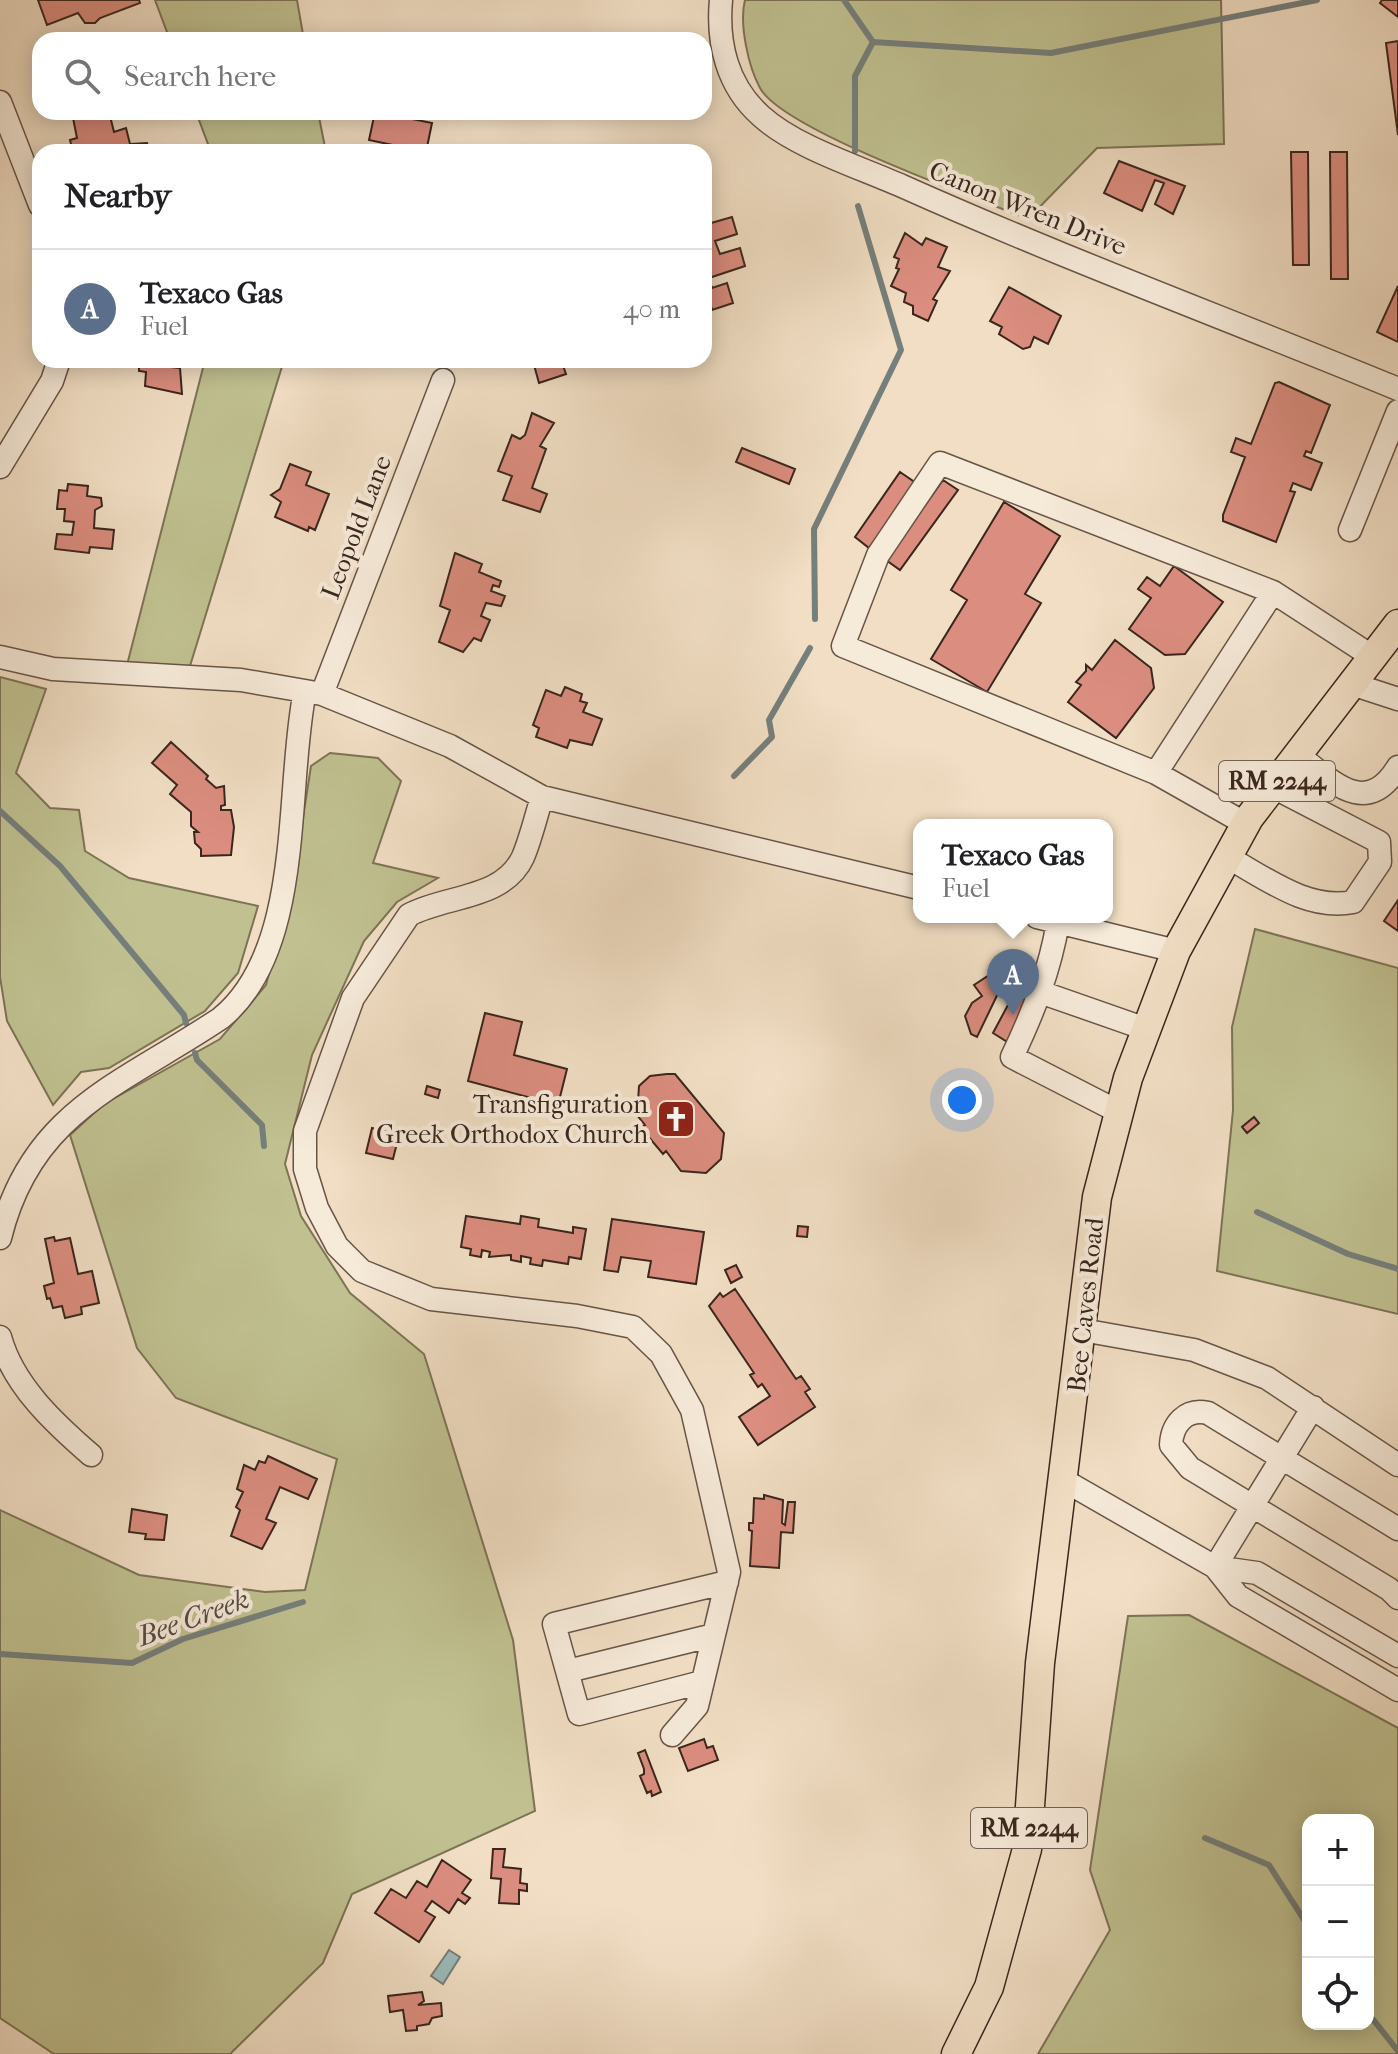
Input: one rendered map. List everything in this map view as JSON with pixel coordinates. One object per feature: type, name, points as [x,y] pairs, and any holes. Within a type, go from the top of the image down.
[{"type":"main road","name":"Bee Caves Road","points":[[956,2054],[989,1987],[1027,1849],[1040,1663],[1065,1481],[1097,1197],[1119,1112],[1176,951],[1227,857],[1273,787],[1398,624]]},
{"type":"street","name":"Canon Wren Drive","points":[[721,0],[718,26],[731,75],[761,116],[786,134],[962,212],[1398,389]]},
{"type":"street","points":[[0,102],[32,184]]},
{"type":"street","points":[[0,467],[52,381],[56,368]]},
{"type":"street","name":"Leopold Lane","points":[[0,1238],[14,1195],[29,1167],[71,1116],[100,1091],[221,1018],[235,1007],[245,990],[272,934],[282,898],[313,693],[443,380]]},
{"type":"street","points":[[1350,530],[1398,411]]},
{"type":"street","points":[[1246,824],[1156,773],[843,646],[878,555],[940,463],[1273,592],[1373,657]]},
{"type":"street","points":[[1156,773],[1273,592]]},
{"type":"street","points":[[0,657],[53,669],[241,680],[313,693],[450,746],[542,797],[913,887]]},
{"type":"street","points":[[1352,684],[1398,699]]},
{"type":"street","points":[[1298,755],[1344,790],[1354,793],[1372,792],[1387,785],[1398,767]]},
{"type":"street","points":[[1227,857],[1312,902],[1336,905],[1353,902],[1380,862],[1379,842],[1273,787]]},
{"type":"street","points":[[542,797],[522,858],[501,883],[409,915],[353,998],[305,1131],[305,1169],[317,1208],[337,1246],[362,1271],[431,1299],[577,1316],[633,1327],[661,1354],[692,1410],[729,1572],[697,1706],[672,1735]]},
{"type":"street","points":[[1048,923],[1053,954],[1012,1057],[1119,1112]]},
{"type":"street","points":[[1059,923],[1176,951]]},
{"type":"street","points":[[1040,992],[1146,1029]]},
{"type":"street","points":[[1082,1330],[1194,1350],[1267,1378],[1398,1465]]},
{"type":"street","points":[[0,1337],[4,1352],[41,1408],[91,1455]]},
{"type":"street","points":[[1215,1567],[1313,1407]]},
{"type":"street","points":[[1395,1593],[1181,1461],[1171,1445],[1175,1426],[1189,1414],[1208,1413],[1398,1529]]},
{"type":"street","points":[[1065,1481],[1215,1567],[1257,1573],[1398,1656]]},
{"type":"street","points":[[1215,1567],[1238,1596],[1398,1690]]},
{"type":"street","points":[[702,1682],[579,1714],[554,1624],[727,1582]]},
{"type":"street","points":[[568,1671],[714,1635]]},
{"type":"green space","points":[[155,0],[297,0],[303,32],[167,32]]},
{"type":"green space","points":[[745,0],[1221,0],[1224,144],[1097,148],[1028,219],[841,142],[776,105],[760,88],[752,68],[744,32]]},
{"type":"green space","points":[[199,120],[320,120],[324,144],[208,144]]},
{"type":"green space","points":[[203,368],[282,368],[190,666],[127,665]]},
{"type":"green space","points":[[0,677],[46,689],[16,773],[50,808],[79,810],[85,851],[129,878],[258,906],[238,973],[205,1011],[109,1068],[81,1072],[53,1105],[7,1021],[0,977]]},
{"type":"green space","points":[[330,753],[378,758],[401,781],[373,863],[438,878],[397,902],[364,941],[312,1055],[285,1164],[301,1216],[350,1293],[424,1354],[513,1640],[535,1811],[352,1894],[323,1963],[230,2054],[54,2054],[0,2018],[0,1510],[139,1575],[265,1592],[305,1590],[337,1459],[176,1398],[137,1348],[70,1135],[104,1104],[220,1039],[266,985],[292,889],[311,766]]},
{"type":"green space","points":[[1255,929],[1398,968],[1398,1314],[1217,1271],[1233,1110],[1232,1027]]},
{"type":"green space","points":[[1189,1615],[1398,1728],[1398,2054],[1038,2054],[1110,1930],[1090,1870],[1128,1616]]},
{"type":"water","points":[[449,1950],[460,1957],[443,1984],[431,1976]]},
{"type":"building","points":[[38,0],[139,0],[140,3],[100,18],[95,23],[85,23],[78,13],[47,25]]},
{"type":"building","points":[[1382,0],[1398,0],[1398,17],[1380,3]]},
{"type":"building","points":[[1398,41],[1398,135],[1386,43]]},
{"type":"building","points":[[73,120],[111,120],[114,132],[126,128],[130,144],[71,144],[70,140],[77,138]]},
{"type":"building","points":[[373,120],[432,123],[428,144],[388,144],[369,140]]},
{"type":"building","points":[[1291,152],[1308,152],[1309,265],[1293,265]]},
{"type":"building","points":[[1330,152],[1347,152],[1348,279],[1331,279]]},
{"type":"building","points":[[1119,161],[1185,186],[1173,214],[1155,204],[1164,183],[1155,180],[1142,211],[1104,193]]},
{"type":"building","points":[[732,217],[737,234],[715,241],[720,254],[740,248],[745,266],[712,277],[712,223]]},
{"type":"building","points":[[905,233],[922,245],[926,238],[947,247],[938,267],[950,271],[933,299],[937,301],[928,321],[913,314],[913,306],[904,302],[906,293],[891,286],[899,269],[896,268],[899,259],[894,257]]},
{"type":"building","points":[[727,283],[733,303],[712,310],[712,288]]},
{"type":"building","points":[[1398,286],[1398,342],[1377,332]]},
{"type":"building","points":[[1009,287],[1061,316],[1048,344],[1034,337],[1030,347],[1023,349],[999,334],[1002,327],[990,321]]},
{"type":"building","points":[[139,368],[180,368],[182,394],[145,386],[146,372],[139,371]]},
{"type":"building","points":[[535,368],[564,368],[566,374],[539,383]]},
{"type":"building","points":[[1279,382],[1330,405],[1311,453],[1306,451],[1304,456],[1322,463],[1311,490],[1293,483],[1290,491],[1295,492],[1276,542],[1223,521],[1223,515],[1245,457],[1231,452],[1236,438],[1251,444],[1275,383]]},
{"type":"building","points":[[532,413],[554,423],[540,446],[546,449],[532,488],[547,494],[540,512],[503,500],[512,476],[498,471],[512,435],[520,439],[525,435]]},
{"type":"building","points":[[742,448],[795,469],[789,484],[736,462]]},
{"type":"building","points":[[290,464],[311,472],[306,485],[329,494],[315,530],[309,527],[308,531],[275,517],[281,502],[271,495],[280,489]]},
{"type":"building","points":[[900,472],[916,483],[869,548],[855,537]]},
{"type":"building","points":[[943,480],[958,490],[900,570],[886,560]]},
{"type":"building","points":[[68,484],[88,486],[87,496],[101,498],[102,506],[95,510],[94,528],[114,530],[112,549],[90,547],[89,553],[55,549],[57,534],[72,535],[74,522],[64,521],[65,509],[57,509],[59,490],[67,491]]},
{"type":"building","points":[[1004,502],[1060,536],[1025,594],[1041,603],[987,692],[931,659],[967,600],[951,590]]},
{"type":"building","points":[[455,553],[482,564],[479,572],[501,581],[499,587],[493,585],[491,591],[505,596],[501,606],[486,603],[481,616],[490,620],[481,641],[474,638],[463,652],[439,642],[450,610],[440,606]]},
{"type":"building","points":[[1174,566],[1223,602],[1185,654],[1165,655],[1129,629],[1151,598],[1138,589],[1147,577],[1160,586]]},
{"type":"building","points":[[1115,640],[1151,668],[1154,688],[1116,738],[1068,702],[1081,685],[1076,682],[1086,671],[1086,665],[1092,670]]},
{"type":"building","points":[[565,687],[582,694],[580,701],[587,703],[583,712],[602,719],[592,745],[570,740],[567,748],[536,737],[539,728],[533,725],[546,690],[561,696]]},
{"type":"building","points":[[171,742],[208,776],[206,779],[216,788],[224,786],[225,805],[221,806],[221,810],[231,810],[234,827],[231,855],[201,856],[201,849],[195,843],[194,832],[198,832],[191,826],[191,812],[170,794],[177,785],[152,763]]},
{"type":"building","points":[[1398,900],[1398,931],[1384,921]]},
{"type":"building","points":[[997,970],[1004,981],[977,1037],[971,1034],[965,1016],[972,1003],[982,996],[974,985]]},
{"type":"building","points":[[1017,988],[1033,997],[1009,1043],[993,1033]]},
{"type":"building","points":[[485,1013],[522,1022],[514,1055],[567,1069],[558,1105],[468,1081]]},
{"type":"building","name":"Transfiguration Greek Orthodox Church","points":[[675,1074],[724,1133],[721,1159],[706,1173],[681,1171],[666,1151],[663,1154],[641,1128],[645,1125],[637,1115],[645,1108],[638,1101],[639,1086],[650,1076]]},
{"type":"building","points":[[427,1086],[440,1090],[438,1098],[425,1094]]},
{"type":"building","points":[[1254,1117],[1259,1123],[1247,1133],[1242,1127]]},
{"type":"building","points":[[372,1128],[399,1135],[393,1159],[366,1153]]},
{"type":"building","points":[[466,1216],[520,1224],[521,1216],[539,1219],[538,1227],[573,1233],[573,1227],[586,1229],[581,1259],[569,1257],[568,1264],[543,1260],[542,1266],[530,1264],[531,1258],[521,1256],[521,1262],[511,1260],[511,1255],[489,1257],[490,1252],[482,1250],[481,1257],[470,1255],[471,1249],[461,1247]]},
{"type":"building","points":[[612,1219],[704,1232],[696,1284],[648,1277],[651,1261],[621,1257],[618,1272],[604,1270]]},
{"type":"building","points":[[798,1226],[808,1227],[807,1237],[797,1236]]},
{"type":"building","points":[[54,1237],[55,1241],[70,1238],[78,1274],[92,1271],[99,1303],[81,1307],[82,1314],[65,1318],[62,1306],[53,1308],[50,1298],[47,1299],[44,1286],[54,1283],[45,1239]]},
{"type":"building","points":[[736,1265],[742,1277],[731,1283],[725,1270]]},
{"type":"building","points":[[735,1289],[796,1379],[801,1376],[810,1389],[805,1392],[815,1407],[758,1445],[739,1417],[770,1396],[762,1384],[758,1387],[750,1375],[754,1373],[709,1306],[720,1293],[723,1297]]},
{"type":"building","points":[[268,1456],[317,1479],[308,1499],[280,1487],[266,1519],[276,1523],[262,1549],[231,1536],[240,1510],[236,1507],[243,1492],[237,1489],[244,1465],[255,1470],[259,1461],[265,1463]]},
{"type":"building","points":[[764,1495],[783,1500],[782,1523],[785,1525],[788,1502],[795,1502],[793,1533],[781,1532],[779,1568],[750,1566],[752,1531],[749,1530],[749,1523],[753,1523],[754,1498],[764,1499]]},
{"type":"building","points":[[132,1509],[167,1515],[164,1540],[145,1539],[146,1534],[129,1532]]},
{"type":"building","points":[[704,1739],[707,1748],[713,1746],[718,1760],[688,1771],[679,1748]]},
{"type":"building","points":[[645,1750],[661,1792],[652,1796],[651,1791],[647,1793],[640,1776],[644,1774],[644,1769],[638,1753]]},
{"type":"building","points":[[493,1849],[505,1849],[503,1867],[521,1869],[520,1883],[527,1884],[527,1891],[519,1890],[519,1904],[499,1903],[501,1879],[491,1878]]},
{"type":"building","points":[[442,1860],[471,1880],[462,1893],[470,1898],[465,1904],[458,1899],[449,1913],[432,1901],[425,1911],[435,1917],[419,1942],[375,1913],[391,1889],[406,1898],[417,1881],[427,1887]]},
{"type":"building","points":[[422,1992],[424,2001],[418,2005],[441,2003],[442,2016],[432,2018],[429,2024],[417,2026],[417,2030],[406,2031],[403,2010],[390,2012],[388,1996]]},
{"type":"waterway","points":[[844,0],[873,42],[855,76],[855,151]]},
{"type":"waterway","points":[[873,42],[1051,53],[1317,0]]},
{"type":"waterway","points":[[815,619],[814,529],[901,350],[858,206]]},
{"type":"waterway","points":[[734,776],[772,737],[769,720],[810,648]]},
{"type":"waterway","points":[[0,811],[60,866],[184,1015],[186,1023]]},
{"type":"waterway","points":[[195,1053],[197,1060],[262,1125],[264,1146]]},
{"type":"waterway","points":[[1257,1212],[1348,1254],[1398,1269]]},
{"type":"waterway","name":"Bee Creek","points":[[0,1654],[132,1663],[183,1639],[303,1602]]},
{"type":"waterway","points":[[1205,1838],[1269,1865],[1302,1917]]},
{"type":"waterway","points":[[1374,2021],[1398,2051]]},
{"type":"place","name":"Texaco Gas","points":[[1013,1015]]},
{"type":"place","name":"Transfiguration Greek Orthodox Church","points":[[676,1119]]}]
